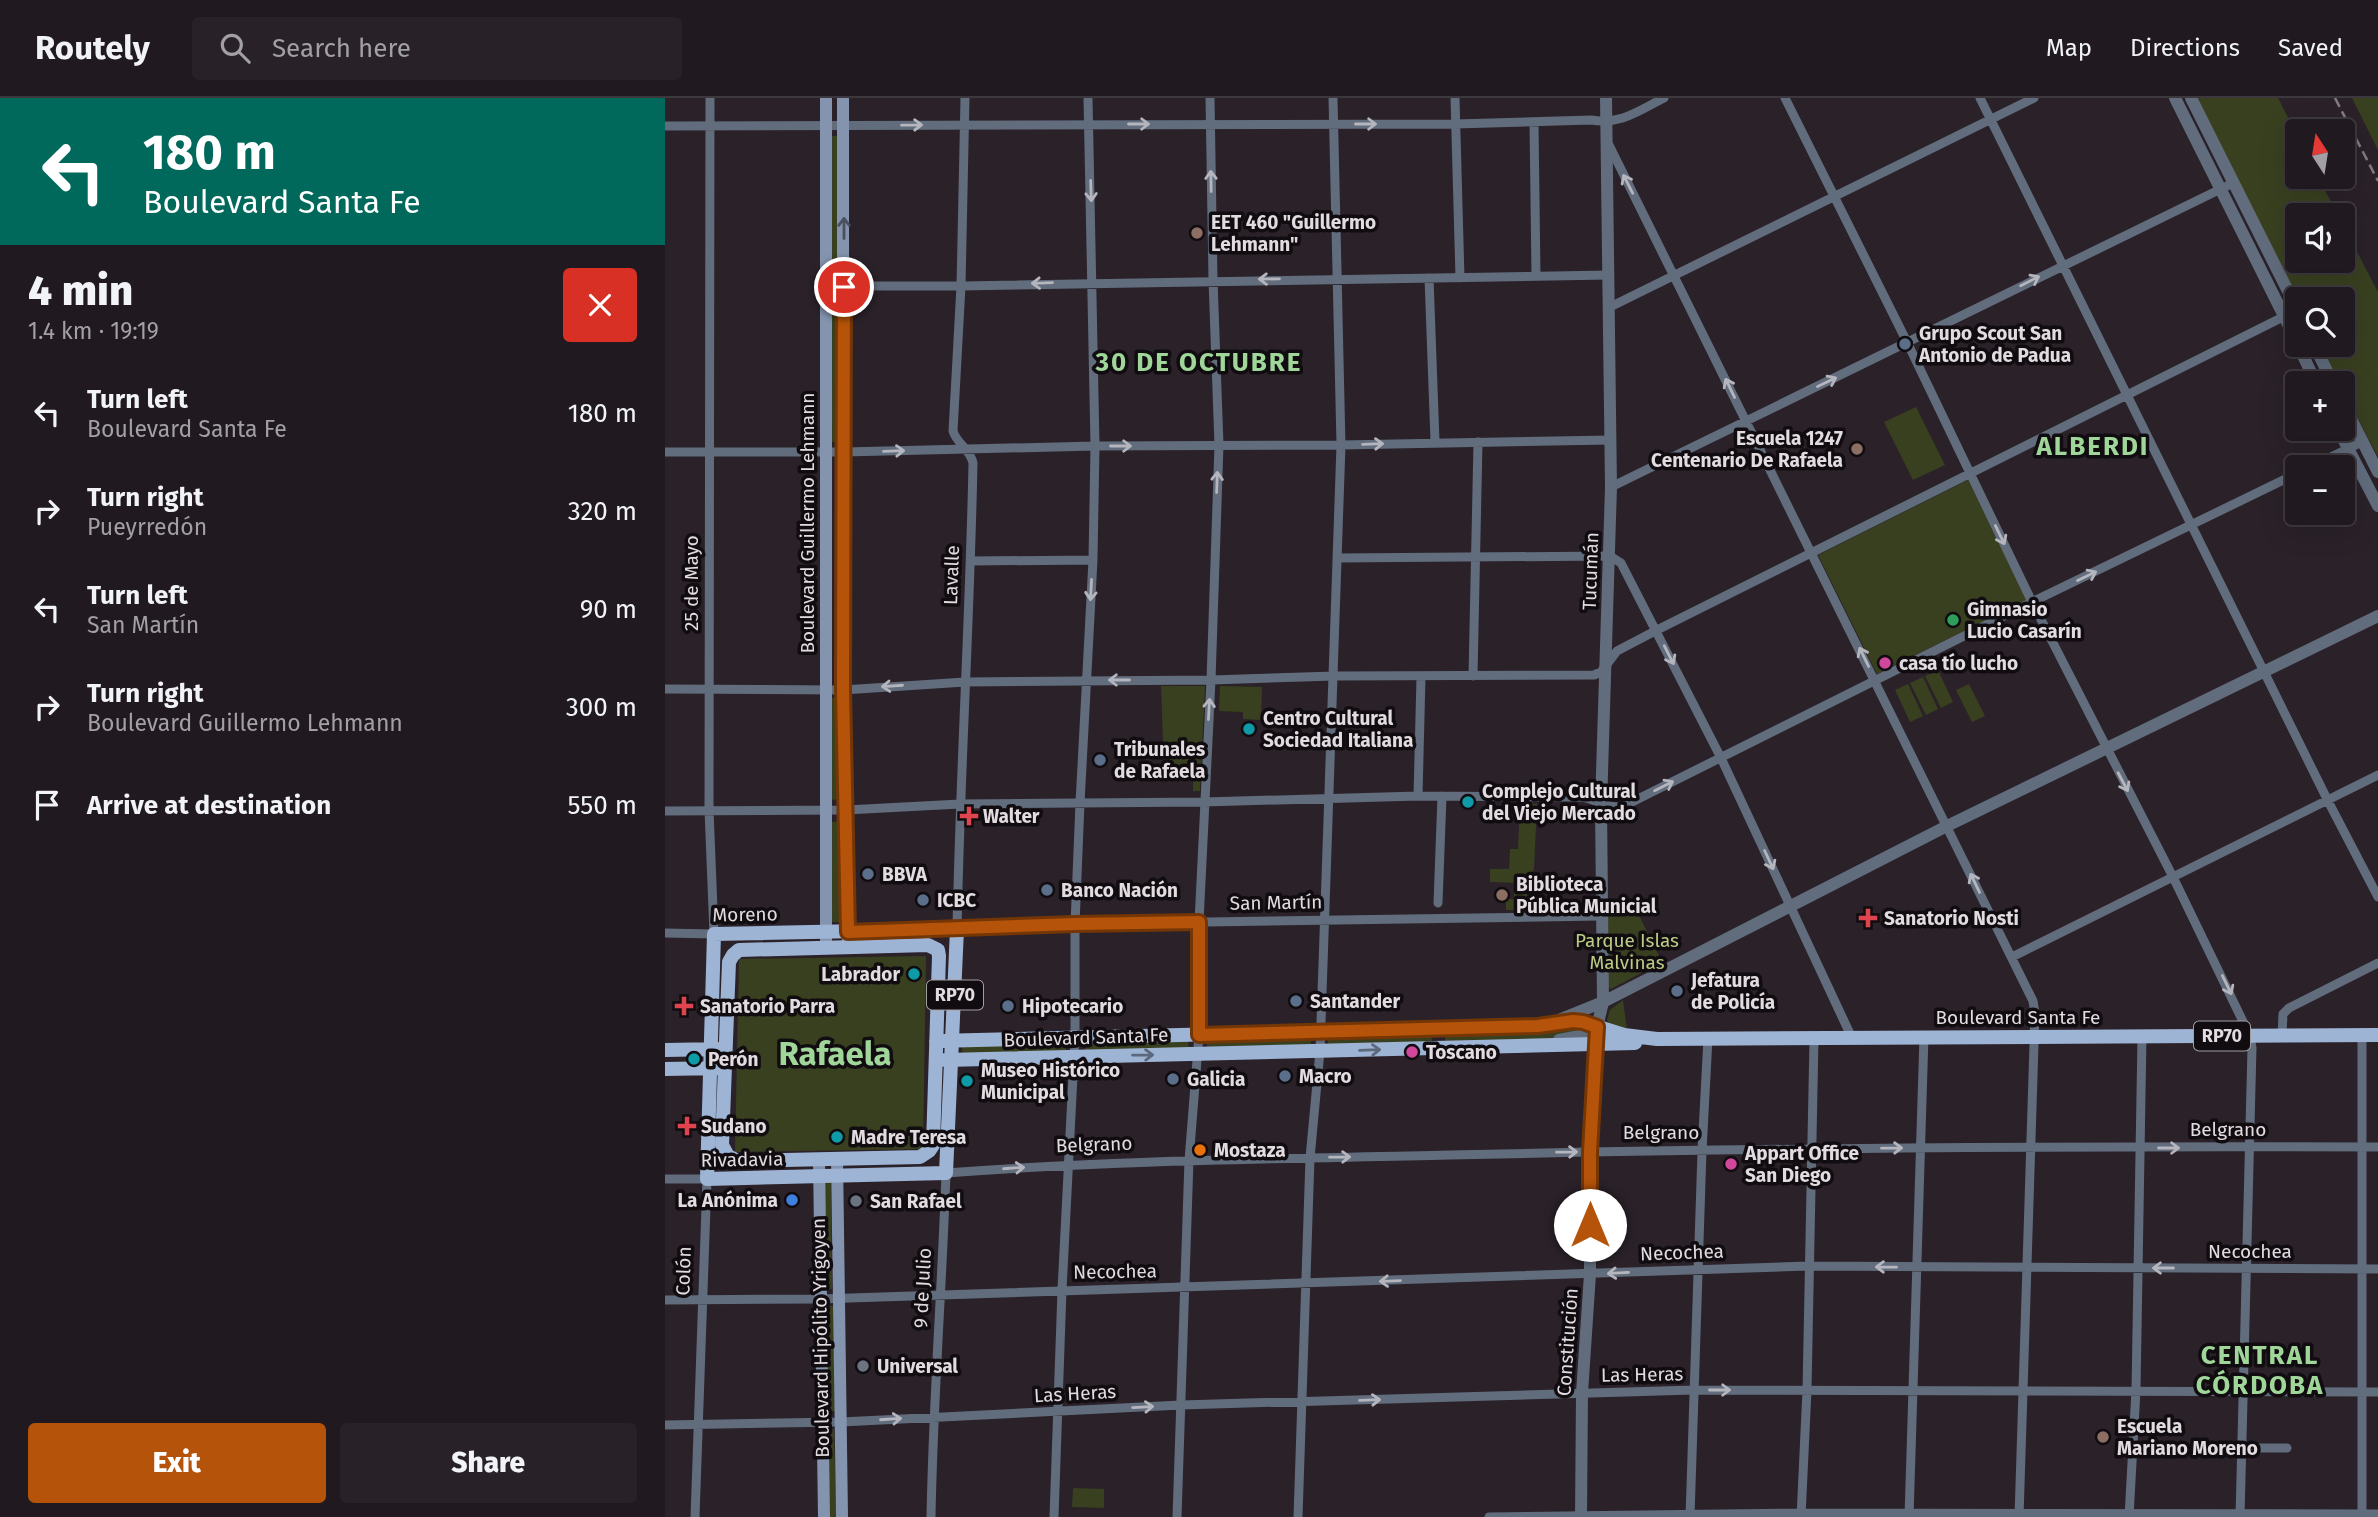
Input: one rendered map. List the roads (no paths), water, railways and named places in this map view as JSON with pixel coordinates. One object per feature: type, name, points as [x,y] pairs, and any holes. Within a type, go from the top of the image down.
[{"type":"main road","name":"Boulevard Guillermo Lehmann","points":[[826,98],[826,948]]},
{"type":"main road","name":"Boulevard Guillermo Lehmann","points":[[843,98],[843,690],[849,948]]},
{"type":"main road","points":[[826,524],[844,524]]},
{"type":"main road","points":[[825,614],[844,615]]},
{"type":"main road","name":"San Martín","points":[[826,932],[957,929]]},
{"type":"main road","name":"Lavalle","points":[[952,1060],[957,929]]},
{"type":"main road","name":"Moreno","points":[[714,934],[826,932]]},
{"type":"main road","name":"25 de Mayo","points":[[714,934],[718,1068]]},
{"type":"main road","points":[[819,1159],[920,1157],[929,1152],[933,1145],[936,1061],[937,950],[928,945],[826,948]]},
{"type":"main road","name":"Moreno","points":[[733,954],[739,950],[826,948]]},
{"type":"main road","name":"25 de Mayo","points":[[718,1049],[729,962],[733,954]]},
{"type":"main road","name":"Boulevard Santa Fe","points":[[936,1041],[1545,1025],[1573,1021],[1624,1035],[1657,1039],[2378,1035]]},
{"type":"main road","points":[[1437,1028],[1437,1048]]},
{"type":"main road","name":"Boulevard Santa Fe","points":[[936,1061],[1596,1044],[1657,1039]]},
{"type":"main road","points":[[665,1051],[718,1049]]},
{"type":"main road","name":"9 de Julio","points":[[946,1173],[952,1060]]},
{"type":"main road","points":[[665,1069],[718,1068]]},
{"type":"main road","name":"Rivadavia","points":[[718,1068],[722,1145],[728,1156],[738,1161],[819,1159]]},
{"type":"main road","name":"Colón","points":[[707,1179],[718,1068]]},
{"type":"main road","name":"Boulevard Hipólito Yrigoyen","points":[[837,1158],[842,1517]]},
{"type":"main road","name":"Boulevard Hipólito Yrigoyen","points":[[819,1159],[824,1517]]},
{"type":"main road","name":"Belgrano","points":[[819,1176],[946,1173]]},
{"type":"main road","name":"Rivadavia","points":[[707,1179],[819,1176]]},
{"type":"street","name":"25 de Mayo","points":[[710,98],[709,810],[714,934]]},
{"type":"street","name":"Lavalle","points":[[957,929],[973,463],[966,449],[955,440],[953,431],[961,286],[965,98]]},
{"type":"street","points":[[1054,1517],[1075,1037],[1075,924],[1093,560],[1094,282],[1088,98]]},
{"type":"street","points":[[1177,1517],[1189,1160],[1199,1035],[1199,922],[1219,445],[1210,98]]},
{"type":"street","points":[[1298,1517],[1310,1158],[1321,1031],[1341,445],[1333,98]]},
{"type":"street","points":[[1455,98],[1460,278]]},
{"type":"street","name":"Tucumán","points":[[1596,1044],[1603,1002],[1601,804],[1611,487],[1606,98]]},
{"type":"street","points":[[665,127],[1455,124],[1591,120],[1606,123],[1616,121],[1664,98]]},
{"type":"street","points":[[1785,98],[1907,342],[2032,602],[2173,877],[2250,1036],[2252,1048],[2240,1515]]},
{"type":"street","points":[[1980,98],[2378,897]]},
{"type":"street","points":[[1610,307],[2034,98]]},
{"type":"street","points":[[665,689],[843,690],[965,682],[1335,676],[1594,676],[1601,672],[1617,651],[1657,630],[2284,317],[2175,98]]},
{"type":"street","points":[[2191,98],[2286,287]]},
{"type":"street","points":[[1534,123],[1536,276]]},
{"type":"street","points":[[1607,141],[2033,1001],[2035,1036],[2032,1148],[2019,1515]]},
{"type":"street","points":[[1611,487],[2233,183]]},
{"type":"street","points":[[827,286],[1609,275]]},
{"type":"street","points":[[1429,278],[1435,442]]},
{"type":"street","points":[[2355,428],[2378,472]]},
{"type":"street","points":[[665,452],[825,453],[1095,446],[1611,440]]},
{"type":"street","points":[[2344,441],[2378,506]]},
{"type":"street","points":[[1473,676],[1478,442]]},
{"type":"street","points":[[2335,455],[2362,442]]},
{"type":"street","points":[[665,811],[846,810],[960,804],[1204,802],[1417,796],[1580,797],[1593,798],[1608,808],[1622,807],[2032,602],[2285,479]]},
{"type":"street","points":[[1338,558],[1610,556],[1622,563],[1721,758],[1852,1038]]},
{"type":"street","points":[[971,561],[1093,560]]},
{"type":"street","points":[[1545,1025],[1603,1002],[1790,905],[2378,616]]},
{"type":"street","points":[[1417,796],[1421,677]]},
{"type":"street","points":[[2012,957],[2378,775]]},
{"type":"street","points":[[1438,903],[1442,796]]},
{"type":"street","name":"San Martín","points":[[957,929],[1075,924],[1601,916]]},
{"type":"street","name":"Moreno","points":[[665,933],[714,934]]},
{"type":"street","points":[[2282,1035],[2283,1014],[2288,1008],[2378,963]]},
{"type":"street","points":[[1528,1045],[1571,1038],[1597,1027]]},
{"type":"street","points":[[2362,1035],[2363,1516]]},
{"type":"street","points":[[1909,1515],[1924,1036]]},
{"type":"street","points":[[2129,1515],[2136,1390],[2142,1036]]},
{"type":"street","points":[[1689,1516],[1708,1038]]},
{"type":"street","points":[[1801,1515],[1807,1390],[1814,1039]]},
{"type":"street","name":"Constitución","points":[[1581,1516],[1582,1393],[1590,1274],[1590,1152],[1596,1044]]},
{"type":"street","name":"Belgrano","points":[[946,1173],[1069,1164],[1189,1160],[1590,1152],[1921,1147],[2378,1147]]},
{"type":"street","name":"9 de Julio","points":[[931,1517],[933,1416],[946,1173]]},
{"type":"street","name":"Rivadavia","points":[[665,1179],[707,1179]]},
{"type":"street","name":"Colón","points":[[695,1517],[707,1179]]},
{"type":"street","name":"Necochea","points":[[665,1300],[820,1299],[1808,1266],[2378,1269]]},
{"type":"street","name":"Las Heras","points":[[665,1425],[841,1422],[1181,1405],[1582,1393],[1807,1390],[2378,1392]]},
{"type":"street","points":[[2242,1448],[2287,1448]]},
{"type":"street","points":[[1489,1517],[2378,1514]]},
{"type":"railway","points":[[2335,98],[2378,181]]},
{"type":"place","name":"EET 460 \"Guillermo Lehmann\"","points":[[1197,233]]},
{"type":"place","name":"Grupo Scout San Antonio de Padua","points":[[1905,344]]},
{"type":"place","name":"Escuela 1247 Centenario De Rafaela","points":[[1857,449]]},
{"type":"place","name":"Gimnasio Lucio Casarín","points":[[1953,620]]},
{"type":"place","name":"casa tío lucho","points":[[1885,663]]},
{"type":"place","name":"Centro Cultural Sociedad Italiana","points":[[1249,729]]},
{"type":"place","name":"Tribunales de Rafaela","points":[[1100,760]]},
{"type":"place","name":"Complejo Cultural del Viejo Mercado","points":[[1468,802]]},
{"type":"place","name":"Walter","points":[[969,816]]},
{"type":"place","name":"BBVA","points":[[868,874]]},
{"type":"place","name":"Banco Nación","points":[[1047,890]]},
{"type":"place","name":"Biblioteca Pública Municial","points":[[1502,895]]},
{"type":"place","name":"ICBC","points":[[923,900]]},
{"type":"place","name":"Sanatorio Nosti","points":[[1868,918]]},
{"type":"place","name":"Labrador","points":[[914,974]]},
{"type":"place","name":"Jefatura de Policía","points":[[1677,991]]},
{"type":"place","name":"Santander","points":[[1296,1001]]},
{"type":"place","name":"Sanatorio Parra","points":[[684,1006]]},
{"type":"place","name":"Hipotecario","points":[[1008,1006]]},
{"type":"place","name":"Toscano","points":[[1412,1052]]},
{"type":"place","name":"Perón","points":[[694,1059]]},
{"type":"place","name":"Macro","points":[[1285,1076]]},
{"type":"place","name":"Galicia","points":[[1173,1079]]},
{"type":"place","name":"Museo Histórico Municipal","points":[[967,1081]]},
{"type":"place","name":"Sudano","points":[[687,1126]]},
{"type":"place","name":"Madre Teresa","points":[[837,1137]]},
{"type":"place","name":"Mostaza","points":[[1200,1150]]},
{"type":"place","name":"Appart Office San Diego","points":[[1731,1164]]},
{"type":"place","name":"La Anónima","points":[[792,1200]]},
{"type":"place","name":"San Rafael","points":[[856,1201]]},
{"type":"place","name":"Universal","points":[[863,1366]]},
{"type":"place","name":"Escuela Mariano Moreno","points":[[2103,1437]]},
{"type":"district","name":"30 DE OCTUBRE","points":[[1199,362]]},
{"type":"district","name":"ALBERDI","points":[[2093,446]]},
{"type":"district","name":"Rafaela","points":[[835,1053]]},
{"type":"district","name":"CENTRAL CÓRDOBA","points":[[2260,1370]]},
{"type":"park label","name":"Parque Islas Malvinas","points":[[1627,951]]}]
